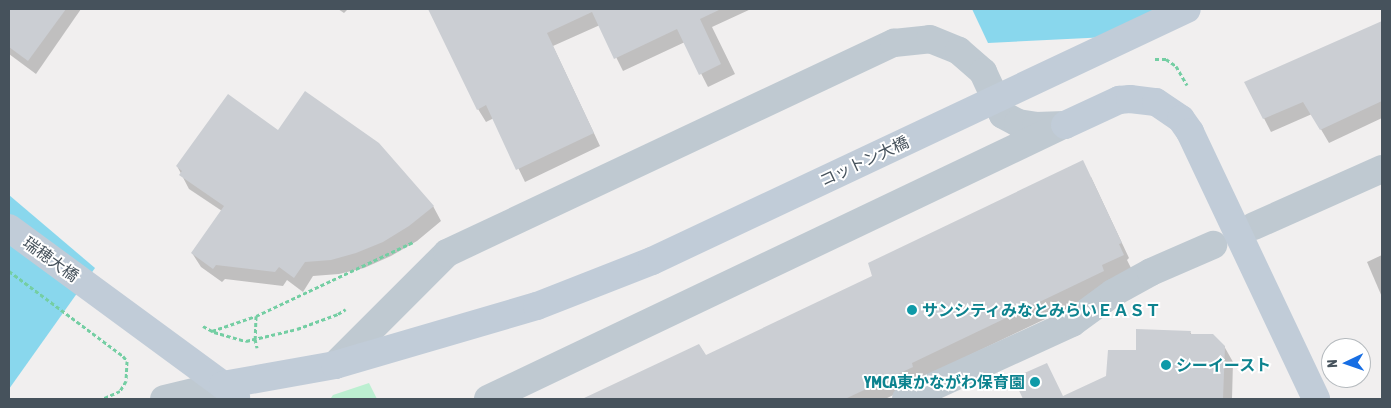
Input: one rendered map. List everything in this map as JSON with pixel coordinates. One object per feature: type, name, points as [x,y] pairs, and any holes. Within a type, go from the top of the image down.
[{"type":"street","name":"コットン大橋","points":[[231,392],[335,365],[537,306],[652,261],[1187,9]]},
{"type":"street","points":[[335,365],[447,253],[894,43],[930,39],[959,51],[983,72],[1003,115],[1018,123],[1036,126],[1065,124]]},
{"type":"street","points":[[488,399],[1065,124],[1120,100],[1130,99],[1156,102],[1181,119],[1190,132],[1316,399]]},
{"type":"street","points":[[976,167],[992,140],[1003,115]]},
{"type":"street","points":[[1254,226],[1382,169]]},
{"type":"street","name":"瑞穂大橋","points":[[9,228],[231,392]]},
{"type":"street","points":[[906,399],[1072,323],[1113,293],[1152,272],[1213,245]]},
{"type":"street","points":[[164,399],[231,392]]},
{"type":"path","points":[[9,271],[123,356],[127,361],[126,381],[120,391],[102,399]]},
{"type":"path","points":[[203,326],[246,340],[255,339],[297,329],[338,314],[350,306]]},
{"type":"path","points":[[212,330],[256,316],[255,339],[260,357]]},
{"type":"green space","points":[[369,383],[377,399],[331,398],[333,395]]},
{"type":"water","points":[[972,9],[1188,9],[1108,37],[988,43]]},
{"type":"water","points":[[9,195],[95,268],[9,389]]},
{"type":"building","points":[[9,9],[66,9],[28,61],[9,47]]},
{"type":"building","points":[[428,9],[721,9],[700,19],[721,64],[699,75],[677,29],[614,59],[592,12],[547,33],[594,133],[516,170],[486,105],[477,110]]},
{"type":"building","points":[[1382,21],[1382,101],[1320,130],[1303,102],[1263,119],[1244,82]]},
{"type":"building","points":[[305,91],[379,143],[434,206],[409,226],[383,242],[356,253],[331,260],[305,262],[294,278],[279,267],[275,272],[216,265],[213,269],[191,253],[224,206],[179,175],[182,171],[176,166],[228,94],[278,130]]},
{"type":"building","name":"サンシティみなとみらいＥＡＳＴ","points":[[1083,160],[1122,243],[1119,244],[1124,255],[1102,265],[1104,271],[912,363],[913,367],[845,399],[582,399],[699,344],[706,355],[872,276],[868,263]]},
{"type":"building","name":"シーイースト","points":[[1136,329],[1191,331],[1190,334],[1213,334],[1225,346],[1223,399],[1023,399],[1013,378],[1047,363],[1063,396],[1106,376],[1108,350],[1136,350]]},
{"type":"place","name":"サンシティみなとみらいＥＡＳＴ","points":[[912,310]]},
{"type":"place","name":"シーイースト","points":[[1166,365]]},
{"type":"place","name":"YMCA東かながわ保育園","points":[[1035,382]]}]
